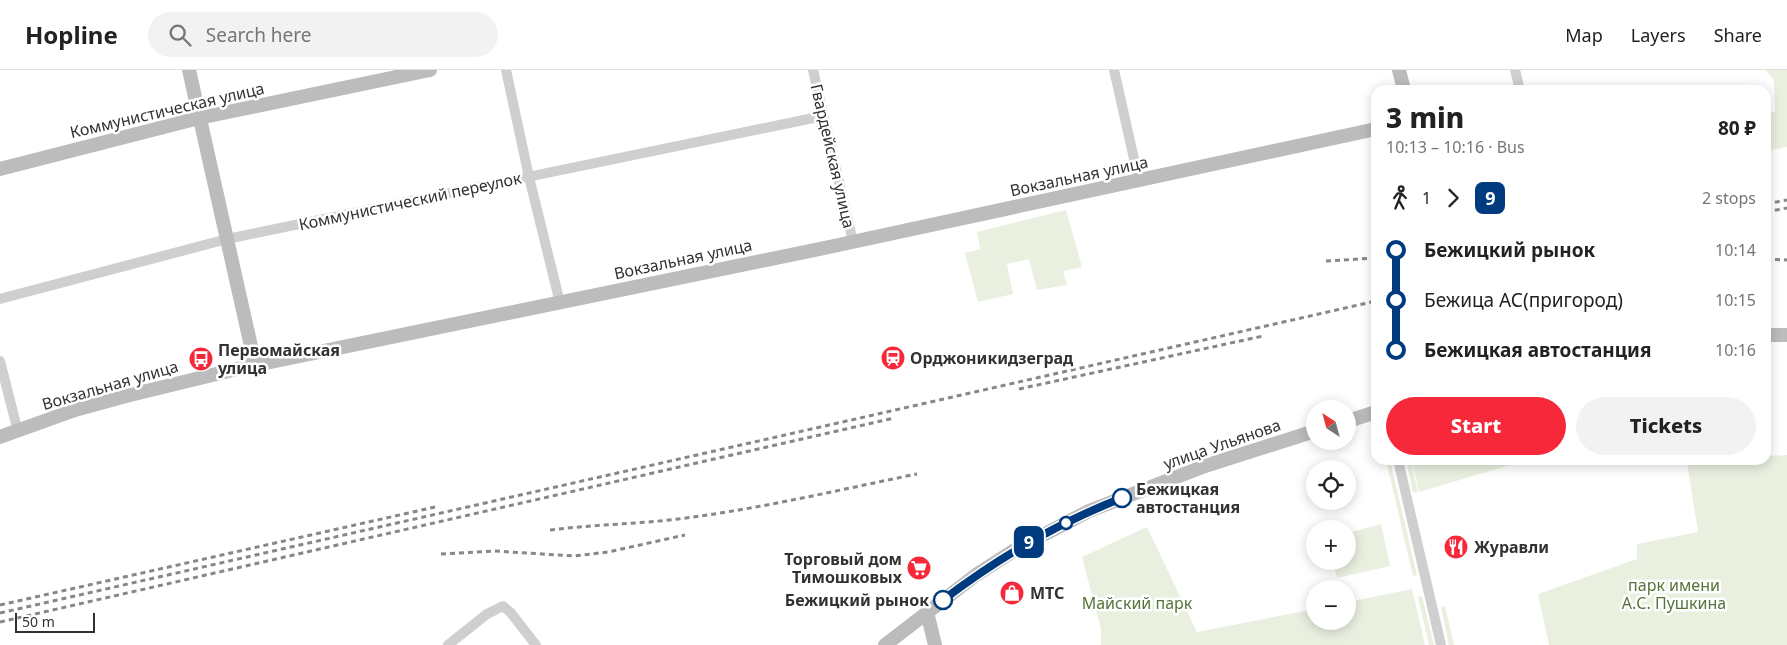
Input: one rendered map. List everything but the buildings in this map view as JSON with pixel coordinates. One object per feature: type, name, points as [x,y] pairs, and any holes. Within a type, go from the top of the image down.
[{"type":"main road","points":[[189,70],[256,364]]},
{"type":"main road","name":"Коммунистическая улица","points":[[0,169],[199,118],[430,70]]},
{"type":"main road","points":[[1399,70],[1403,85]]},
{"type":"main road","name":"Вокзальная улица","points":[[0,437],[75,410],[256,364],[853,242],[1371,130]]},
{"type":"main road","points":[[1771,335],[1787,335]]},
{"type":"main road","points":[[1356,418],[1371,414]]},
{"type":"main road","name":"улица Ульянова","points":[[885,645],[976,575],[1018,548],[1089,511],[1205,466],[1306,434]]},
{"type":"main road","points":[[927,612],[935,645]]},
{"type":"street","points":[[506,70],[529,177],[560,302]]},
{"type":"street","name":"Гвардейская улица","points":[[812,70],[853,242]]},
{"type":"street","points":[[1114,70],[1139,181]]},
{"type":"street","points":[[1515,70],[1519,85]]},
{"type":"street","name":"Коммунистический переулок","points":[[0,299],[227,239],[823,116]]},
{"type":"street","points":[[0,362],[18,432]]},
{"type":"street","points":[[1399,465],[1441,645]]},
{"type":"street","points":[[448,645],[487,614],[503,606],[511,613],[536,645]]},
{"type":"green space","points":[[1765,70],[1787,70],[1787,147],[1771,150],[1771,113],[1775,112],[1774,80]]},
{"type":"green space","points":[[1066,210],[1082,267],[1063,271],[1067,285],[1037,290],[1029,259],[1007,264],[1013,294],[978,302],[965,253],[980,249],[977,232]]},
{"type":"green space","name":"парк имени А.С. Пушкина","points":[[1787,455],[1787,645],[1549,645],[1538,594],[1637,559],[1637,544],[1698,532],[1687,465],[1771,465],[1771,456]]},
{"type":"green space","points":[[1387,465],[1391,465],[1417,575],[1413,576]]},
{"type":"green space","points":[[1407,465],[1412,465],[1418,492],[1413,493]]},
{"type":"green space","points":[[1413,465],[1510,465],[1419,492]]},
{"type":"green space","points":[[1381,524],[1390,566],[1337,578],[1335,570],[1356,570],[1356,531]]},
{"type":"green space","name":"Майский парк","points":[[1147,527],[1197,632],[1306,611],[1306,630],[1356,630],[1356,600],[1412,589],[1425,645],[1101,645],[1101,629],[1082,557]]},
{"type":"green space","points":[[1422,596],[1434,645],[1429,645],[1418,597]]},
{"type":"green space","points":[[1445,606],[1454,645],[1449,645],[1441,607]]},
{"type":"railway","points":[[1771,203],[1787,200]]},
{"type":"railway","points":[[1771,211],[1787,208]]},
{"type":"railway","points":[[1326,261],[1371,258]]},
{"type":"railway","points":[[1771,259],[1787,260]]},
{"type":"railway","points":[[0,613],[1371,302]]},
{"type":"railway","points":[[1019,389],[1263,336]]},
{"type":"railway","points":[[0,622],[894,418]]},
{"type":"railway","points":[[550,530],[657,521],[721,513],[917,474]]},
{"type":"railway","points":[[0,605],[435,507]]},
{"type":"railway","points":[[441,554],[494,551],[574,556],[608,552],[685,535]]},
{"type":"bus line","name":"9","points":[[943,600],[976,575],[1018,548],[1089,511],[1122,498]]},
{"type":"place","name":"Орджоникидзеград","points":[[893,358]]},
{"type":"place","name":"Первомайская улица","points":[[201,359]]},
{"type":"place","name":"Бежицкая автостанция","points":[[1122,498]]},
{"type":"place","name":"Журавли","points":[[1456,547]]},
{"type":"place","name":"Торговый дом Тимошковых","points":[[919,568]]},
{"type":"place","name":"МТС","points":[[1012,593]]},
{"type":"place","name":"Бежицкий рынок","points":[[943,600]]}]
